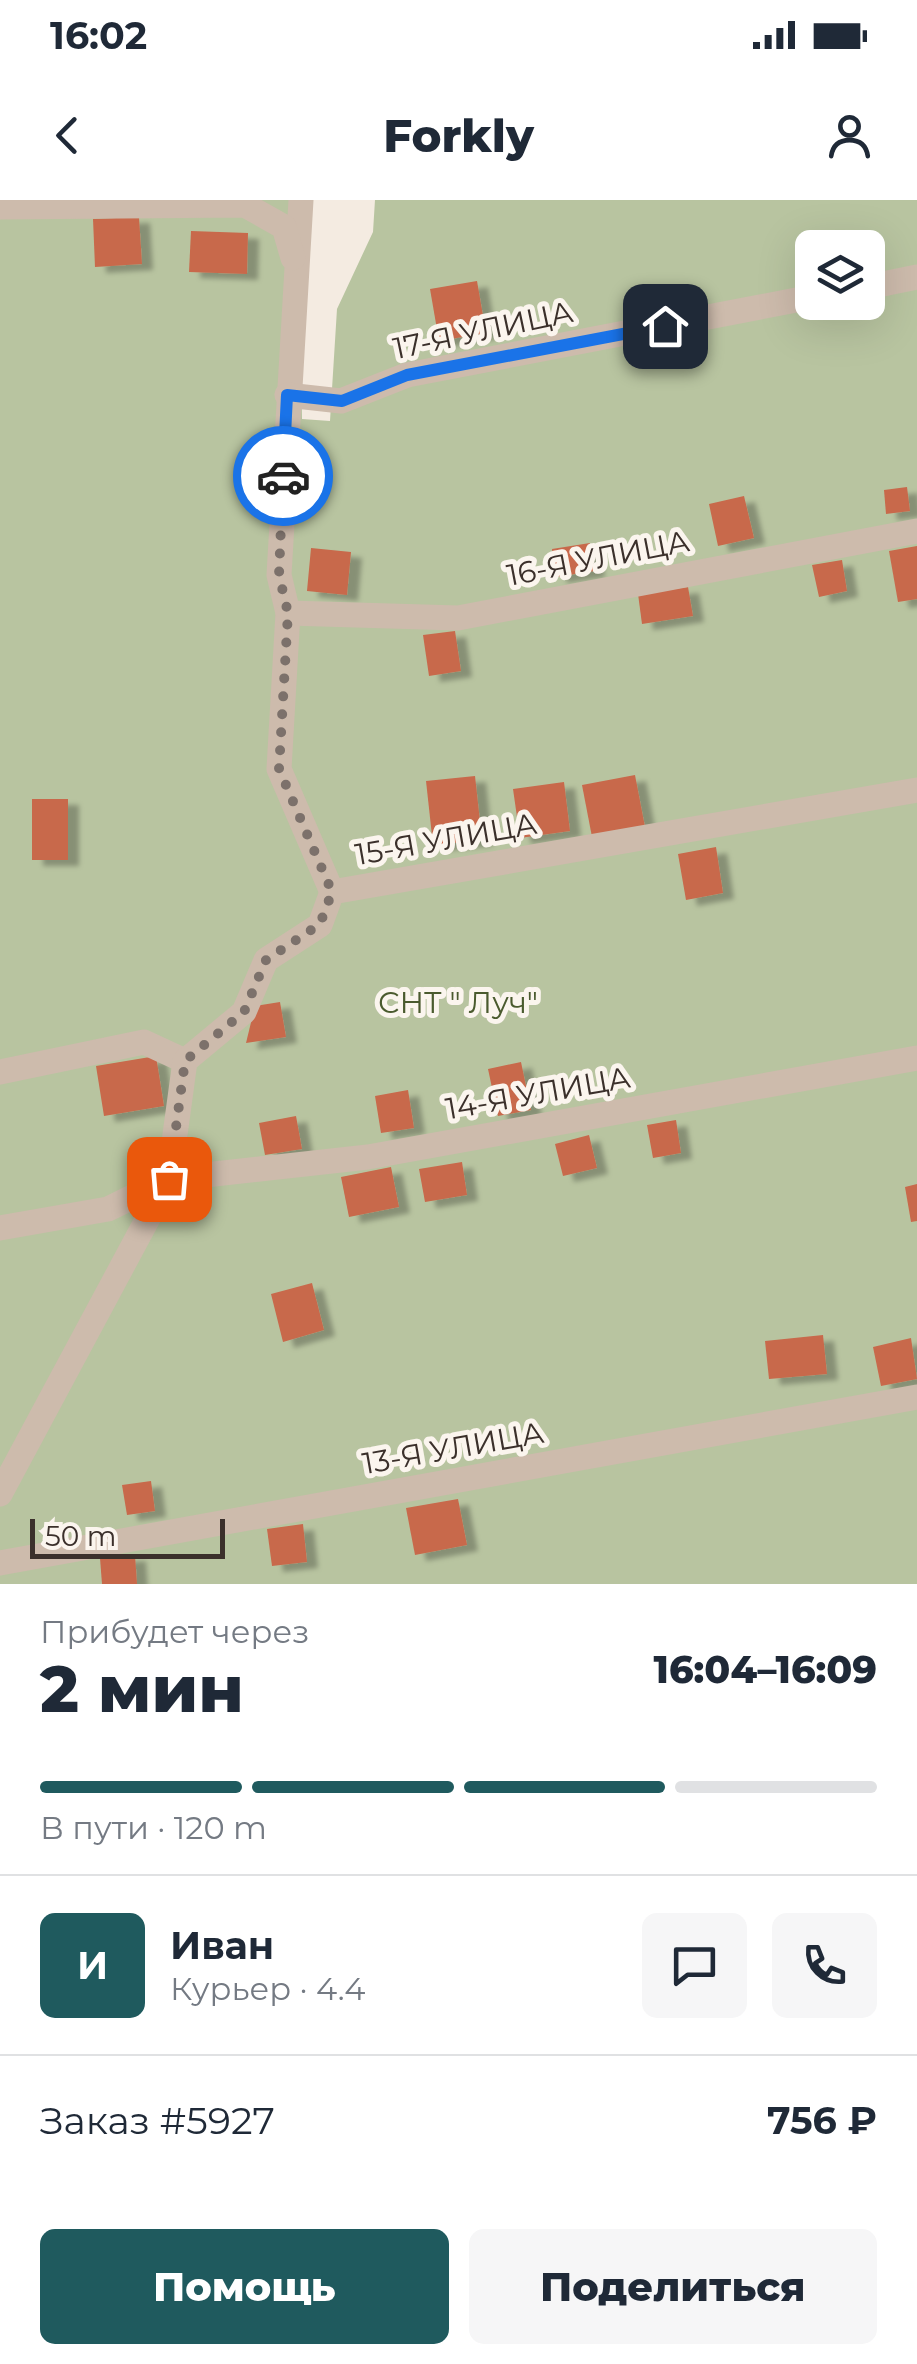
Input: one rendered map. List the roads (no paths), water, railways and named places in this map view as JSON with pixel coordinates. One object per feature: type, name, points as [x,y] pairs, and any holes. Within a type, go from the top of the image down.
[{"type":"street","points":[[301,200],[279,575],[288,613],[279,769],[332,892]]},
{"type":"street","points":[[0,207],[245,205],[284,227],[296,267]]},
{"type":"street","points":[[885,284],[917,278]]},
{"type":"street","name":"17-Я УЛИЦА","points":[[287,395],[342,401],[407,375],[795,301]]},
{"type":"street","name":"16-Я УЛИЦА","points":[[288,613],[458,618],[917,532]]},
{"type":"street","name":"15-Я УЛИЦА","points":[[185,1061],[244,1012],[266,960],[320,924],[332,892],[917,790]]},
{"type":"street","points":[[0,1072],[144,1042],[185,1061],[169,1179],[0,1494]]},
{"type":"street","name":"14-Я УЛИЦА","points":[[0,1228],[108,1208],[169,1179],[368,1157],[917,1058]]},
{"type":"street","name":"13-Я УЛИЦА","points":[[0,1563],[917,1397]]},
{"type":"park label","name":"СНТ \" Луч\"","points":[[458,1002]]}]
